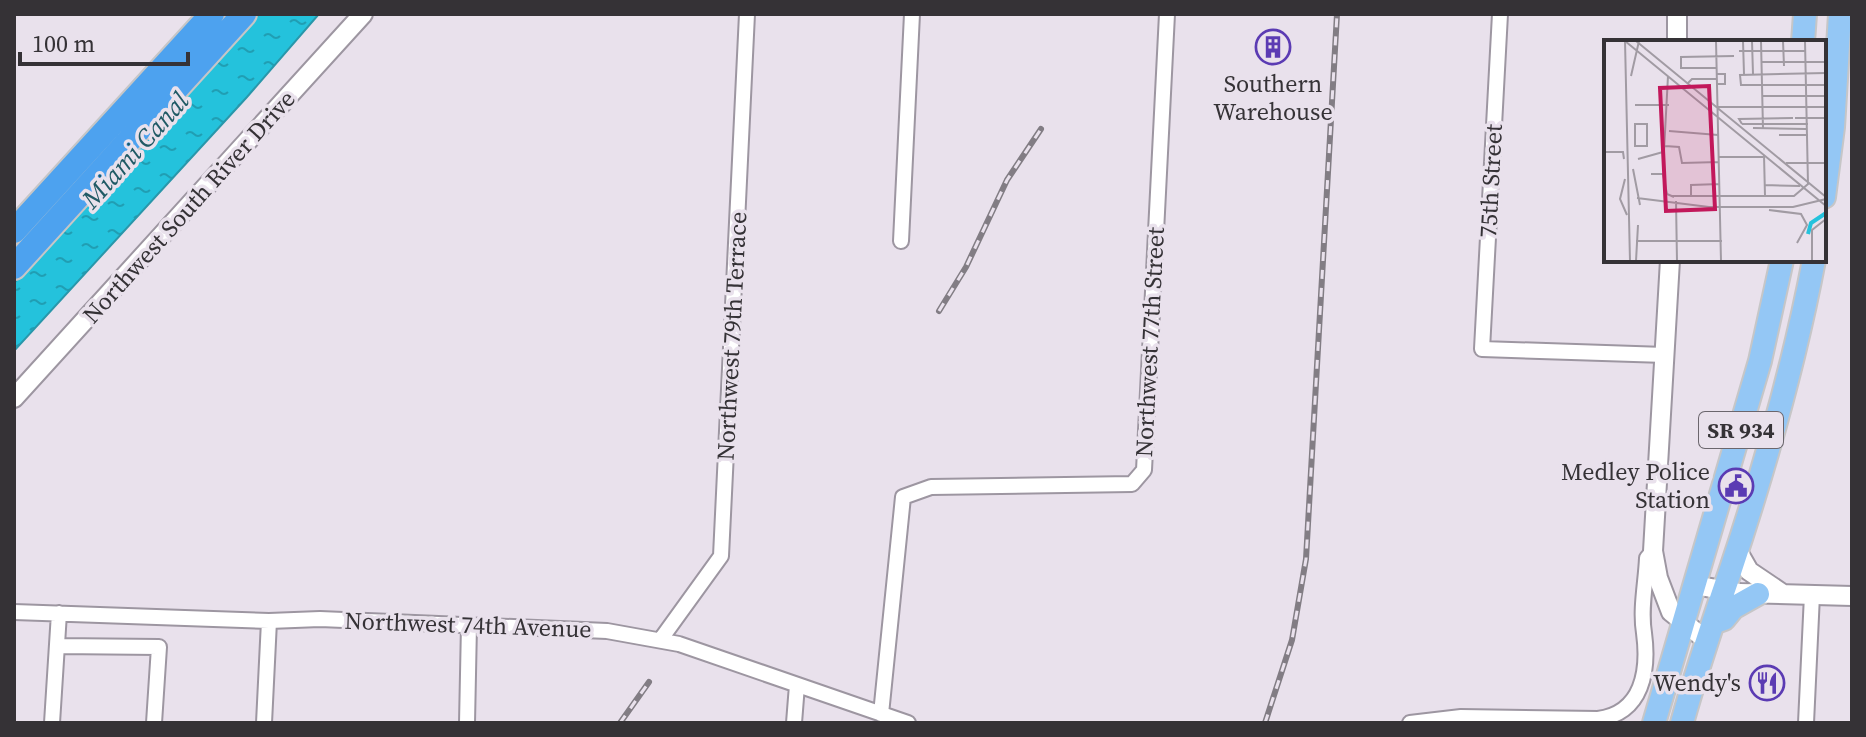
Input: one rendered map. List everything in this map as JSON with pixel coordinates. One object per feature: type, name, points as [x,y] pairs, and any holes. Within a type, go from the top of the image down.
[{"type":"highway","points":[[14,231],[212,14]]},
{"type":"highway","points":[[14,267],[244,14]]},
{"type":"main road","points":[[1803,40],[1805,14]]},
{"type":"main road","points":[[1826,181],[1833,127],[1840,14]]},
{"type":"main road","name":"SR 934","points":[[1654,723],[1760,361],[1782,262]]},
{"type":"main road","name":"SR 934","points":[[1682,723],[1788,379],[1814,262]]},
{"type":"main road","points":[[1709,632],[1733,608],[1758,594]]},
{"type":"street","name":"Northwest South River Drive","points":[[14,398],[363,14]]},
{"type":"street","name":"Northwest 79th Terrace","points":[[661,639],[721,556],[747,14]]},
{"type":"street","points":[[901,241],[912,14]]},
{"type":"street","name":"Northwest 77th Street","points":[[881,714],[903,497],[931,487],[1132,484],[1144,470],[1167,14]]},
{"type":"street","name":"75th Street","points":[[1500,14],[1482,349],[1665,355]]},
{"type":"street","points":[[1677,14],[1677,40]]},
{"type":"street","points":[[1646,642],[1650,634],[1657,562],[1670,262]]},
{"type":"street","points":[[1737,550],[1749,571],[1783,594]]},
{"type":"street","points":[[1410,723],[1478,717],[1583,721],[1607,718],[1630,704],[1642,685],[1647,558],[1657,562],[1669,576],[1683,620],[1709,632]]},
{"type":"street","points":[[1694,585],[1758,594],[1852,596]]},
{"type":"street","points":[[1806,723],[1812,595]]},
{"type":"street","name":"Northwest 74th Avenue","points":[[14,612],[269,621],[320,619],[607,631],[661,639],[908,723]]},
{"type":"street","points":[[52,723],[59,613]]},
{"type":"street","points":[[264,723],[269,621]]},
{"type":"street","points":[[467,723],[469,625]]},
{"type":"street","points":[[57,646],[159,647],[154,723]]},
{"type":"street","points":[[794,723],[797,685]]},
{"type":"water","points":[[259,14],[319,14],[14,351],[14,283]]},
{"type":"railway","points":[[1265,723],[1292,640],[1306,559],[1337,14]]},
{"type":"railway","points":[[939,311],[966,267],[1007,180],[1041,129]]},
{"type":"railway","points":[[620,723],[649,682]]},
{"type":"place","name":"Southern Warehouse","points":[[1273,47]]},
{"type":"place","name":"Medley Police Station","points":[[1736,486]]},
{"type":"place","name":"Wendy's","points":[[1767,683]]},
{"type":"water label","name":"Miami Canal","points":[[135,150]]}]
